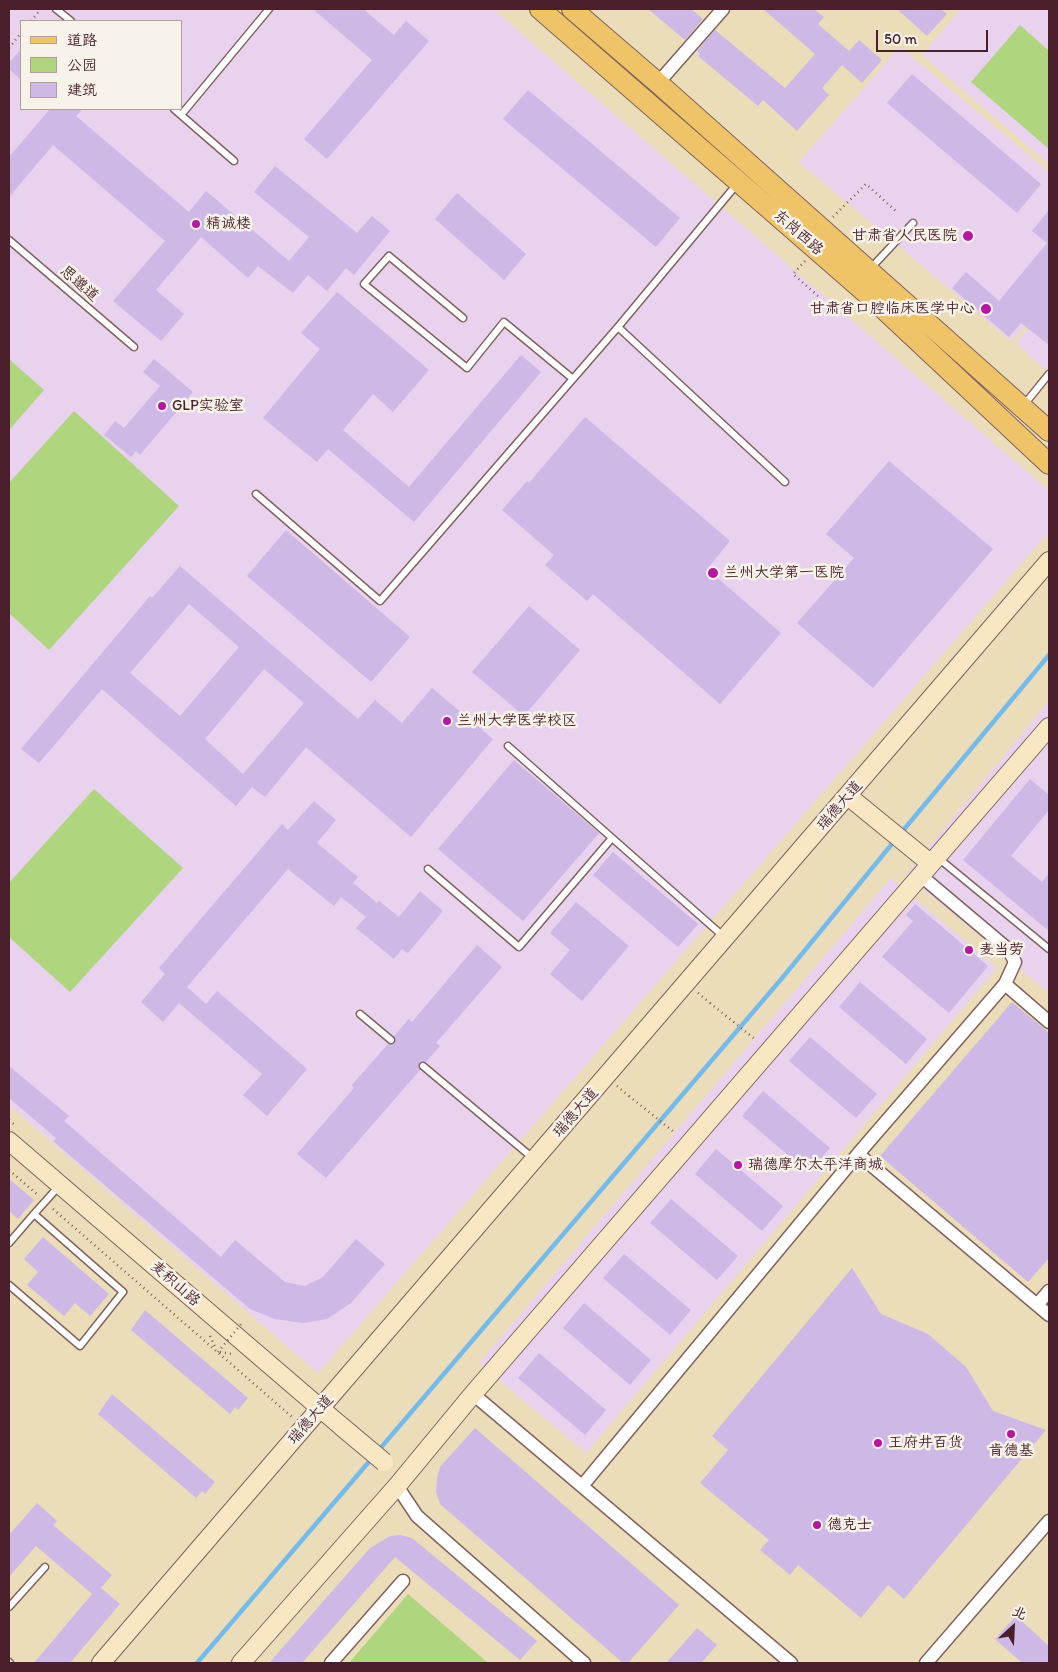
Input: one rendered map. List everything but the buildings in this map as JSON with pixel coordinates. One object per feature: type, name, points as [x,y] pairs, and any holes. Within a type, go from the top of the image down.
[{"type":"main road","name":"东岗西路","points":[[540,9],[873,299],[1049,464]]},
{"type":"main road","name":"东岗西路","points":[[572,9],[658,82],[1049,431]]},
{"type":"street","points":[[658,82],[723,9]]},
{"type":"street","name":"瑞德大道","points":[[101,1663],[1049,562]]},
{"type":"street","points":[[241,1663],[397,1486],[473,1394],[1049,727]]},
{"type":"street","points":[[582,1486],[858,1154],[1005,984],[1014,962],[1009,950],[914,850],[848,796]]},
{"type":"street","points":[[1005,984],[1049,1022]]},
{"type":"street","name":"麦积山路","points":[[9,1141],[320,1410],[384,1462],[397,1486]]},
{"type":"street","points":[[858,1154],[1049,1315]]},
{"type":"street","points":[[1037,1305],[1049,1291]]},
{"type":"street","points":[[473,1394],[791,1663]]},
{"type":"street","points":[[397,1486],[417,1516],[584,1663]]},
{"type":"street","points":[[926,1663],[1049,1521]]},
{"type":"street","points":[[331,1663],[403,1581]]},
{"type":"lane","points":[[56,9],[70,20]]},
{"type":"lane","points":[[181,115],[269,9]]},
{"type":"lane","points":[[175,110],[234,161]]},
{"type":"lane","points":[[256,494],[380,600],[618,328],[739,181]]},
{"type":"lane","points":[[869,270],[913,223]]},
{"type":"lane","name":"思邈道","points":[[9,240],[134,348]]},
{"type":"lane","points":[[463,318],[389,256],[364,284],[467,368],[504,322],[573,379]]},
{"type":"lane","points":[[618,328],[785,482]]},
{"type":"lane","points":[[1022,407],[1049,374]]},
{"type":"lane","points":[[508,746],[726,938]]},
{"type":"lane","points":[[428,870],[519,947],[612,838]]},
{"type":"lane","points":[[929,865],[1049,949]]},
{"type":"lane","points":[[360,1014],[391,1040]]},
{"type":"lane","points":[[423,1066],[536,1159]]},
{"type":"lane","points":[[9,1243],[60,1185]]},
{"type":"lane","points":[[9,1286],[80,1346],[123,1292],[34,1214]]},
{"type":"lane","points":[[9,1607],[45,1567]]},
{"type":"path","points":[[32,20],[42,9]]},
{"type":"path","points":[[9,48],[20,34]]},
{"type":"path","points":[[822,228],[866,184],[897,212]]},
{"type":"path","points":[[793,274],[818,296]]},
{"type":"path","points":[[710,1003],[756,1040]]},
{"type":"path","points":[[630,1096],[675,1133]]},
{"type":"path","points":[[9,1170],[305,1427]]},
{"type":"path","points":[[218,1352],[242,1323]]},
{"type":"shaded area","name":"兰州大学医学校区","points":[[9,9],[493,9],[1049,491],[1049,532],[318,1373],[9,1105]]},
{"type":"shaded area","points":[[961,9],[1049,9],[1049,164],[922,55]]},
{"type":"shaded area","name":"甘肃省人民医院","points":[[900,47],[1049,172],[1049,299],[1011,341],[799,162]]},
{"type":"shaded area","points":[[1049,304],[1049,373],[1016,343]]},
{"type":"shaded area","points":[[1049,701],[1049,993],[906,875]]},
{"type":"shaded area","name":"瑞德摩尔太平洋商城","points":[[891,878],[997,968],[586,1453],[479,1363]]},
{"type":"green space","points":[[1020,25],[1049,51],[1049,149],[971,82]]},
{"type":"green space","points":[[9,359],[44,390],[9,430]]},
{"type":"green space","points":[[74,411],[179,506],[49,650],[9,613],[9,483]]},
{"type":"green space","points":[[94,789],[183,868],[70,992],[9,937],[9,883]]},
{"type":"green space","points":[[408,1594],[487,1662],[349,1663]]},
{"type":"waterway","points":[[901,833],[1049,655]]},
{"type":"waterway","points":[[378,1451],[783,977],[896,839]]},
{"type":"waterway","points":[[197,1663],[373,1457]]},
{"type":"place","name":"精诚楼","points":[[196,224]]},
{"type":"place","name":"甘肃省人民医院","points":[[968,236]]},
{"type":"place","name":"甘肃省口腔临床医学中心","points":[[986,309]]},
{"type":"place","name":"GLP实验室","points":[[162,406]]},
{"type":"place","name":"兰州大学第一医院","points":[[713,573]]},
{"type":"place","name":"兰州大学医学校区","points":[[447,721]]},
{"type":"place","name":"麦当劳","points":[[969,950]]},
{"type":"place","name":"瑞德摩尔太平洋商城","points":[[738,1165]]},
{"type":"place","name":"肯德基","points":[[1011,1434]]},
{"type":"place","name":"王府井百货","points":[[878,1443]]},
{"type":"place","name":"德克士","points":[[817,1525]]}]
